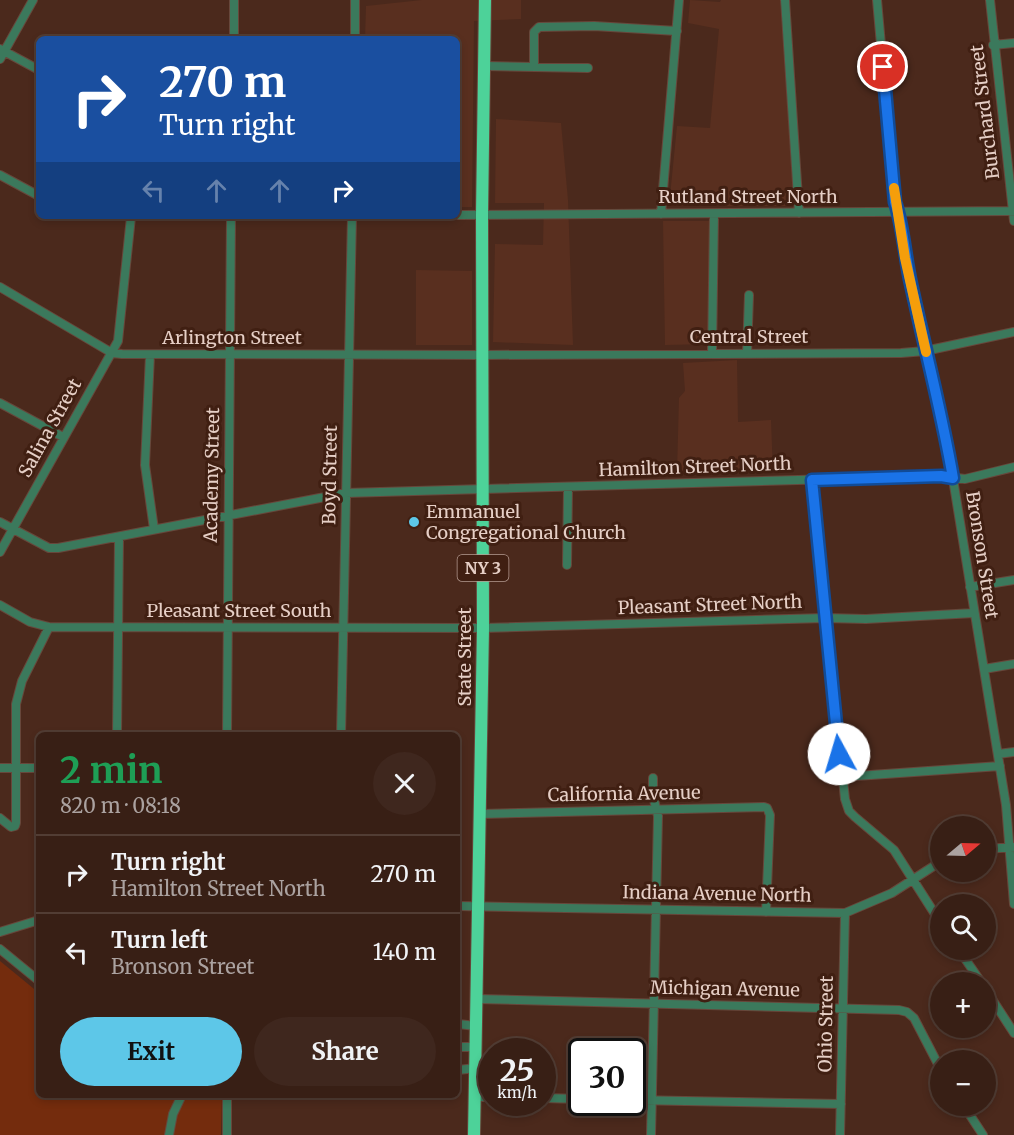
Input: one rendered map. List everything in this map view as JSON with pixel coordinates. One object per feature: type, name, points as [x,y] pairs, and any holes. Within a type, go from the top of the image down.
[{"type":"highway","name":"State Street","points":[[474,1135],[480,906],[483,628],[482,215],[485,0]]},
{"type":"street","points":[[33,0],[1,53],[36,69]]},
{"type":"street","points":[[234,0],[234,36]]},
{"type":"street","points":[[355,0],[355,36]]},
{"type":"street","points":[[661,214],[679,0]]},
{"type":"street","points":[[785,0],[799,213]]},
{"type":"street","name":"Bronson Street","points":[[876,0],[895,202],[953,478],[1012,847],[1014,904]]},
{"type":"street","name":"Burchard Street","points":[[990,0],[993,45],[1014,215]]},
{"type":"street","points":[[534,66],[534,32],[538,27],[601,26],[677,31]]},
{"type":"street","points":[[993,45],[1014,43]]},
{"type":"street","points":[[485,66],[588,68]]},
{"type":"street","points":[[0,175],[36,194]]},
{"type":"street","name":"Rutland Street North","points":[[460,215],[899,213],[1014,215]]},
{"type":"street","points":[[712,354],[714,214]]},
{"type":"street","name":"Salina Street","points":[[0,552],[118,341],[131,219]]},
{"type":"street","name":"Academy Street","points":[[227,732],[231,219]]},
{"type":"street","name":"Boyd Street","points":[[341,732],[352,219]]},
{"type":"street","name":"Arlington Street","points":[[0,287],[112,353],[483,356]]},
{"type":"street","points":[[747,354],[749,295]]},
{"type":"street","name":"Central Street","points":[[483,356],[901,353],[925,351],[1014,332]]},
{"type":"street","points":[[150,355],[145,465],[154,530]]},
{"type":"street","points":[[0,403],[63,437]]},
{"type":"street","name":"Hamilton Street North","points":[[0,522],[49,548],[64,548],[346,493],[941,476],[965,479],[1014,467]]},
{"type":"street","points":[[812,480],[845,799],[849,811],[894,850],[930,906]]},
{"type":"street","points":[[567,565],[568,488]]},
{"type":"street","points":[[117,732],[118,537]]},
{"type":"street","points":[[970,587],[1014,580]]},
{"type":"street","name":"Pleasant Street South","points":[[0,605],[30,622],[49,627],[483,628]]},
{"type":"street","name":"Pleasant Street North","points":[[483,628],[825,618],[866,619],[974,613]]},
{"type":"street","points":[[0,818],[11,827],[15,826],[16,704],[19,687],[49,627]]},
{"type":"street","points":[[984,669],[1014,664]]},
{"type":"street","points":[[998,754],[1014,752]]},
{"type":"street","points":[[842,777],[1000,766]]},
{"type":"street","points":[[0,768],[36,768]]},
{"type":"street","points":[[651,1135],[657,909],[657,810],[653,796],[653,778]]},
{"type":"street","name":"California Avenue","points":[[481,814],[767,808],[770,815],[766,912]]},
{"type":"street","points":[[996,848],[1012,847]]},
{"type":"street","name":"Indiana Avenue North","points":[[460,906],[845,913],[892,893],[930,869]]},
{"type":"street","name":"Ohio Street","points":[[840,1135],[845,913]]},
{"type":"street","points":[[0,932],[36,921]]},
{"type":"street","points":[[0,950],[36,979]]},
{"type":"street","name":"Michigan Avenue","points":[[477,999],[899,1010],[907,1012],[918,1024],[931,1050]]},
{"type":"street","points":[[996,1005],[1014,1033]]},
{"type":"street","points":[[460,1024],[476,1026]]},
{"type":"street","points":[[460,1047],[476,1047]]},
{"type":"street","points":[[460,1070],[476,1068]]},
{"type":"street","points":[[169,1135],[175,1108],[180,1098]]},
{"type":"street","points":[[227,1098],[227,1135]]},
{"type":"street","points":[[646,1101],[841,1104]]},
{"type":"street","points":[[971,1116],[983,1135]]},
{"type":"shaded area","points":[[422,0],[521,0],[521,19],[474,21],[472,207],[460,207],[460,36],[365,36],[366,6]]},
{"type":"shaded area","points":[[690,0],[720,2],[721,0],[780,0],[794,206],[669,206],[677,126],[710,128],[719,29],[688,23]]},
{"type":"shaded area","points":[[496,119],[561,123],[568,200],[573,345],[493,342],[495,244],[543,245],[544,203],[495,203]]},
{"type":"shaded area","points":[[663,221],[710,221],[710,344],[665,345]]},
{"type":"shaded area","points":[[416,270],[472,271],[472,345],[416,345]]},
{"type":"shaded area","points":[[737,360],[738,422],[771,420],[773,473],[677,473],[679,398],[685,391],[683,363]]},
{"type":"shaded area","points":[[0,961],[36,991],[36,1098],[222,1098],[221,1135],[0,1135]]},
{"type":"slow traffic","points":[[894,188],[905,258],[926,352]]},
{"type":"place","name":"Emmanuel Congregational Church","points":[[414,522]]},
{"type":"route","points":[[839,754],[812,480],[941,476],[953,478],[895,202],[883,67]]}]
